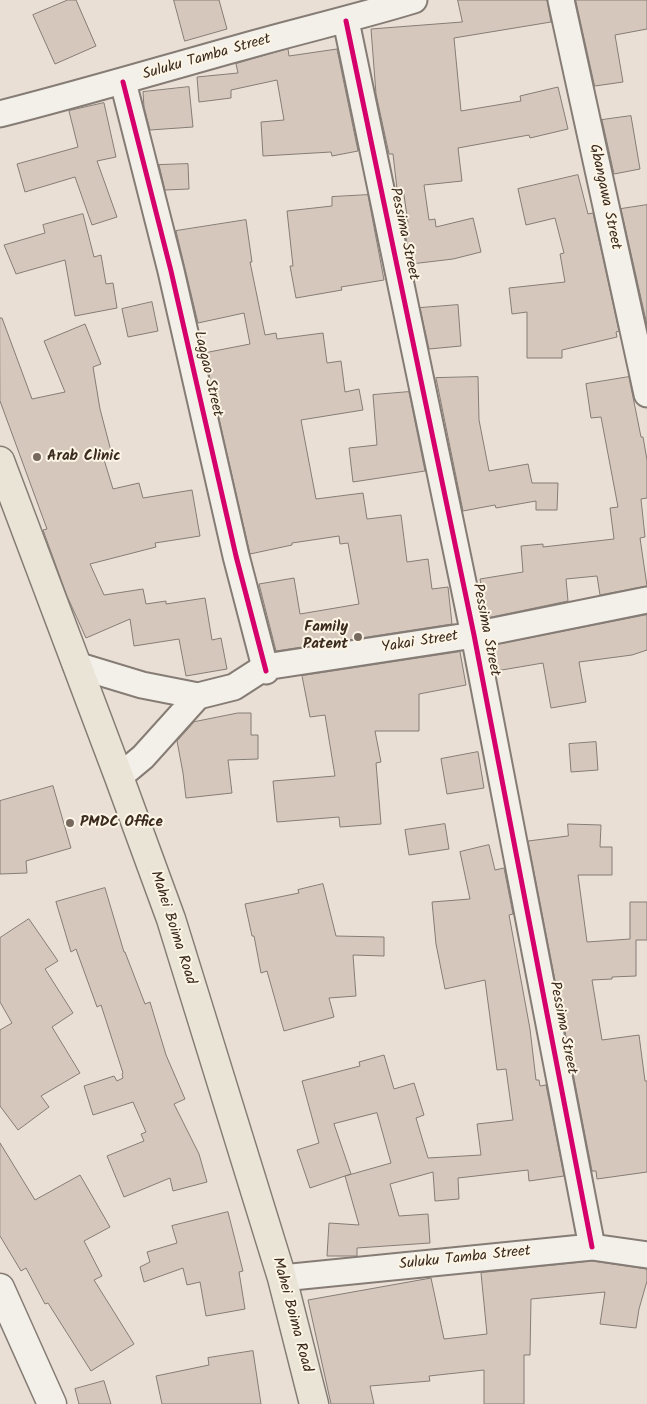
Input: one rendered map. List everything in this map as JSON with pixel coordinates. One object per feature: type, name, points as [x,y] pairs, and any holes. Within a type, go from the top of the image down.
[{"type":"main road","name":"Mahei Boima Road","points":[[0,461],[171,919],[282,1278],[314,1404]]},
{"type":"street","name":"Suluku Tamba Street","points":[[0,114],[123,82],[414,0]]},
{"type":"street","name":"Gbangawa Street","points":[[562,0],[647,394]]},
{"type":"street","name":"Pessima Street","points":[[346,20],[474,635],[592,1247]]},
{"type":"street","name":"Laggao Street","points":[[123,82],[171,271],[236,556],[266,669]]},
{"type":"street","name":"Yakai Street","points":[[76,666],[142,684],[198,696],[234,687],[266,669],[474,635],[647,600]]},
{"type":"street","points":[[119,777],[143,757],[198,696]]},
{"type":"street","name":"Suluku Tamba Street","points":[[282,1278],[592,1247],[647,1255]]},
{"type":"street","points":[[0,1288],[52,1404]]},
{"type":"building","points":[[68,0],[76,0],[96,46],[55,64],[33,15]]},
{"type":"building","points":[[174,0],[219,0],[227,29],[185,41]]},
{"type":"building","points":[[458,0],[547,0],[551,22],[454,38],[461,111],[521,101],[520,96],[558,87],[568,129],[530,138],[529,135],[458,148],[462,181],[424,185],[429,220],[435,219],[436,227],[473,218],[481,252],[453,259],[411,264],[403,223],[408,223],[403,188],[397,189],[393,154],[389,154],[376,94],[371,29],[462,22]]},
{"type":"building","points":[[576,0],[647,0],[647,29],[615,35],[623,82],[595,86]]},
{"type":"building","points":[[288,49],[289,56],[337,49],[358,151],[332,156],[331,152],[263,156],[261,122],[284,120],[277,80],[231,90],[231,98],[199,102],[197,77],[238,73],[236,64]]},
{"type":"building","points":[[189,87],[193,127],[150,130],[144,107],[143,92]]},
{"type":"building","points":[[104,103],[116,157],[97,161],[117,217],[92,225],[75,177],[25,192],[17,164],[78,147],[69,111]]},
{"type":"building","points":[[631,116],[640,169],[614,174],[602,120]]},
{"type":"building","points":[[188,164],[189,189],[165,190],[159,165]]},
{"type":"building","points":[[578,175],[588,214],[593,213],[619,331],[616,332],[617,337],[562,350],[562,358],[527,358],[527,312],[512,314],[509,288],[565,282],[560,254],[564,253],[555,218],[526,225],[518,189]]},
{"type":"building","points":[[368,195],[384,280],[341,287],[342,290],[296,298],[290,266],[293,266],[287,211],[332,206],[332,197]]},
{"type":"building","points":[[647,205],[647,325],[621,209]]},
{"type":"building","points":[[83,214],[94,257],[101,255],[106,284],[113,283],[117,308],[75,316],[65,260],[16,274],[4,245],[45,233],[43,225]]},
{"type":"building","points":[[246,220],[252,262],[250,262],[265,335],[276,333],[277,339],[323,333],[327,363],[341,361],[345,392],[359,389],[363,410],[301,420],[316,499],[363,493],[367,519],[401,515],[407,562],[428,559],[432,589],[448,587],[452,624],[276,651],[259,584],[294,578],[300,614],[359,604],[348,543],[340,544],[339,536],[292,543],[292,545],[250,554],[204,353],[250,344],[244,313],[198,323],[176,231]]},
{"type":"building","points":[[152,302],[158,331],[128,337],[122,309]]},
{"type":"building","points":[[458,305],[461,346],[429,349],[420,308]]},
{"type":"building","points":[[0,318],[2,318],[32,399],[65,392],[44,341],[85,324],[101,364],[93,367],[100,409],[111,451],[102,453],[113,489],[139,483],[143,498],[192,490],[200,536],[155,543],[156,547],[90,564],[104,595],[143,589],[146,604],[166,601],[166,604],[205,598],[212,640],[221,638],[227,669],[186,676],[179,639],[134,646],[130,619],[86,638],[67,596],[43,530],[47,529],[0,401]]},
{"type":"building","points":[[478,377],[479,420],[489,471],[528,464],[532,483],[558,483],[557,510],[536,510],[536,501],[496,508],[495,505],[463,511],[436,378]]},
{"type":"building","points":[[629,377],[647,460],[647,498],[641,499],[645,537],[640,538],[647,586],[600,595],[597,576],[566,579],[568,601],[487,618],[480,579],[523,572],[521,546],[543,544],[543,547],[614,539],[610,508],[618,507],[601,417],[591,418],[586,384]]},
{"type":"building","points":[[409,392],[425,471],[353,482],[349,448],[377,445],[373,395]]},
{"type":"building","points":[[647,615],[647,650],[632,655],[579,662],[586,702],[551,708],[543,663],[496,671],[491,646]]},
{"type":"building","points":[[460,652],[466,685],[419,694],[419,731],[375,731],[381,762],[376,763],[381,824],[340,827],[339,817],[277,822],[273,781],[335,776],[325,715],[310,717],[302,676]]},
{"type":"building","points":[[238,713],[251,713],[251,735],[258,735],[258,759],[228,760],[232,793],[186,798],[177,741],[194,722]]},
{"type":"building","points":[[596,742],[598,770],[571,772],[569,744]]},
{"type":"building","points":[[478,752],[484,788],[447,794],[441,759]]},
{"type":"building","points":[[53,786],[71,848],[26,861],[27,873],[0,874],[0,801]]},
{"type":"building","points":[[445,824],[449,849],[409,855],[405,830]]},
{"type":"building","points":[[568,824],[601,825],[600,847],[612,847],[612,875],[578,875],[587,942],[630,939],[630,902],[647,902],[647,940],[636,940],[636,976],[592,980],[602,1040],[639,1035],[645,1081],[647,1081],[647,1172],[597,1179],[596,1171],[592,1171],[528,841],[568,836]]},
{"type":"building","points":[[489,845],[495,870],[504,868],[513,914],[509,915],[530,1029],[536,1080],[539,1080],[540,1086],[546,1085],[564,1176],[529,1181],[528,1170],[458,1178],[459,1199],[435,1201],[433,1172],[390,1184],[399,1216],[428,1214],[430,1243],[357,1248],[357,1256],[327,1256],[329,1223],[359,1225],[345,1176],[310,1188],[297,1150],[319,1143],[302,1081],[360,1066],[359,1062],[384,1055],[394,1089],[414,1083],[424,1115],[416,1118],[428,1158],[481,1155],[477,1124],[513,1120],[506,1069],[497,1070],[485,980],[445,989],[436,944],[432,902],[470,899],[460,852]],"holes":[[[377,1113],[391,1163],[345,1176],[351,1174],[334,1124]]]},
{"type":"building","points":[[323,884],[336,936],[384,937],[384,956],[353,955],[356,996],[329,998],[334,1017],[284,1031],[267,971],[261,973],[254,936],[252,936],[245,904],[299,893],[298,890]]},
{"type":"building","points":[[105,888],[124,952],[145,1004],[150,1002],[166,1055],[185,1099],[174,1104],[199,1154],[207,1182],[173,1191],[170,1178],[124,1197],[107,1156],[144,1141],[141,1134],[146,1132],[133,1102],[93,1115],[84,1086],[114,1076],[117,1081],[123,1078],[123,1073],[101,1005],[97,1007],[76,949],[71,952],[56,902]]},
{"type":"building","points":[[29,919],[58,961],[45,969],[73,1013],[52,1027],[80,1073],[41,1096],[49,1107],[18,1130],[0,1106],[0,1030],[12,1023],[0,1002],[0,938]]},
{"type":"building","points":[[0,1143],[35,1200],[80,1175],[110,1227],[84,1241],[102,1276],[94,1280],[134,1344],[91,1371],[48,1303],[45,1304],[26,1268],[21,1271],[0,1236]]},
{"type":"building","points":[[228,1212],[243,1271],[239,1272],[245,1309],[206,1316],[200,1282],[187,1285],[183,1268],[144,1282],[140,1267],[150,1262],[147,1252],[177,1243],[172,1226]]},
{"type":"building","points":[[592,1261],[647,1269],[647,1281],[636,1328],[600,1324],[605,1292],[531,1299],[530,1355],[524,1355],[524,1404],[484,1404],[484,1370],[429,1376],[430,1381],[370,1386],[374,1404],[331,1404],[308,1300],[431,1278],[444,1339],[487,1334],[481,1273]]},
{"type":"building","points":[[253,1351],[261,1404],[162,1404],[156,1376],[209,1365],[208,1358]]},
{"type":"building","points":[[104,1381],[111,1404],[79,1404],[75,1389]]},
{"type":"cycle path","points":[[346,21],[474,635],[592,1247]]},
{"type":"cycle path","points":[[123,82],[171,271],[236,556],[266,671]]},
{"type":"place","name":"Arab Clinic","points":[[37,457]]},
{"type":"place","name":"Family Patent","points":[[358,637]]},
{"type":"place","name":"PMDC Office","points":[[70,823]]}]
